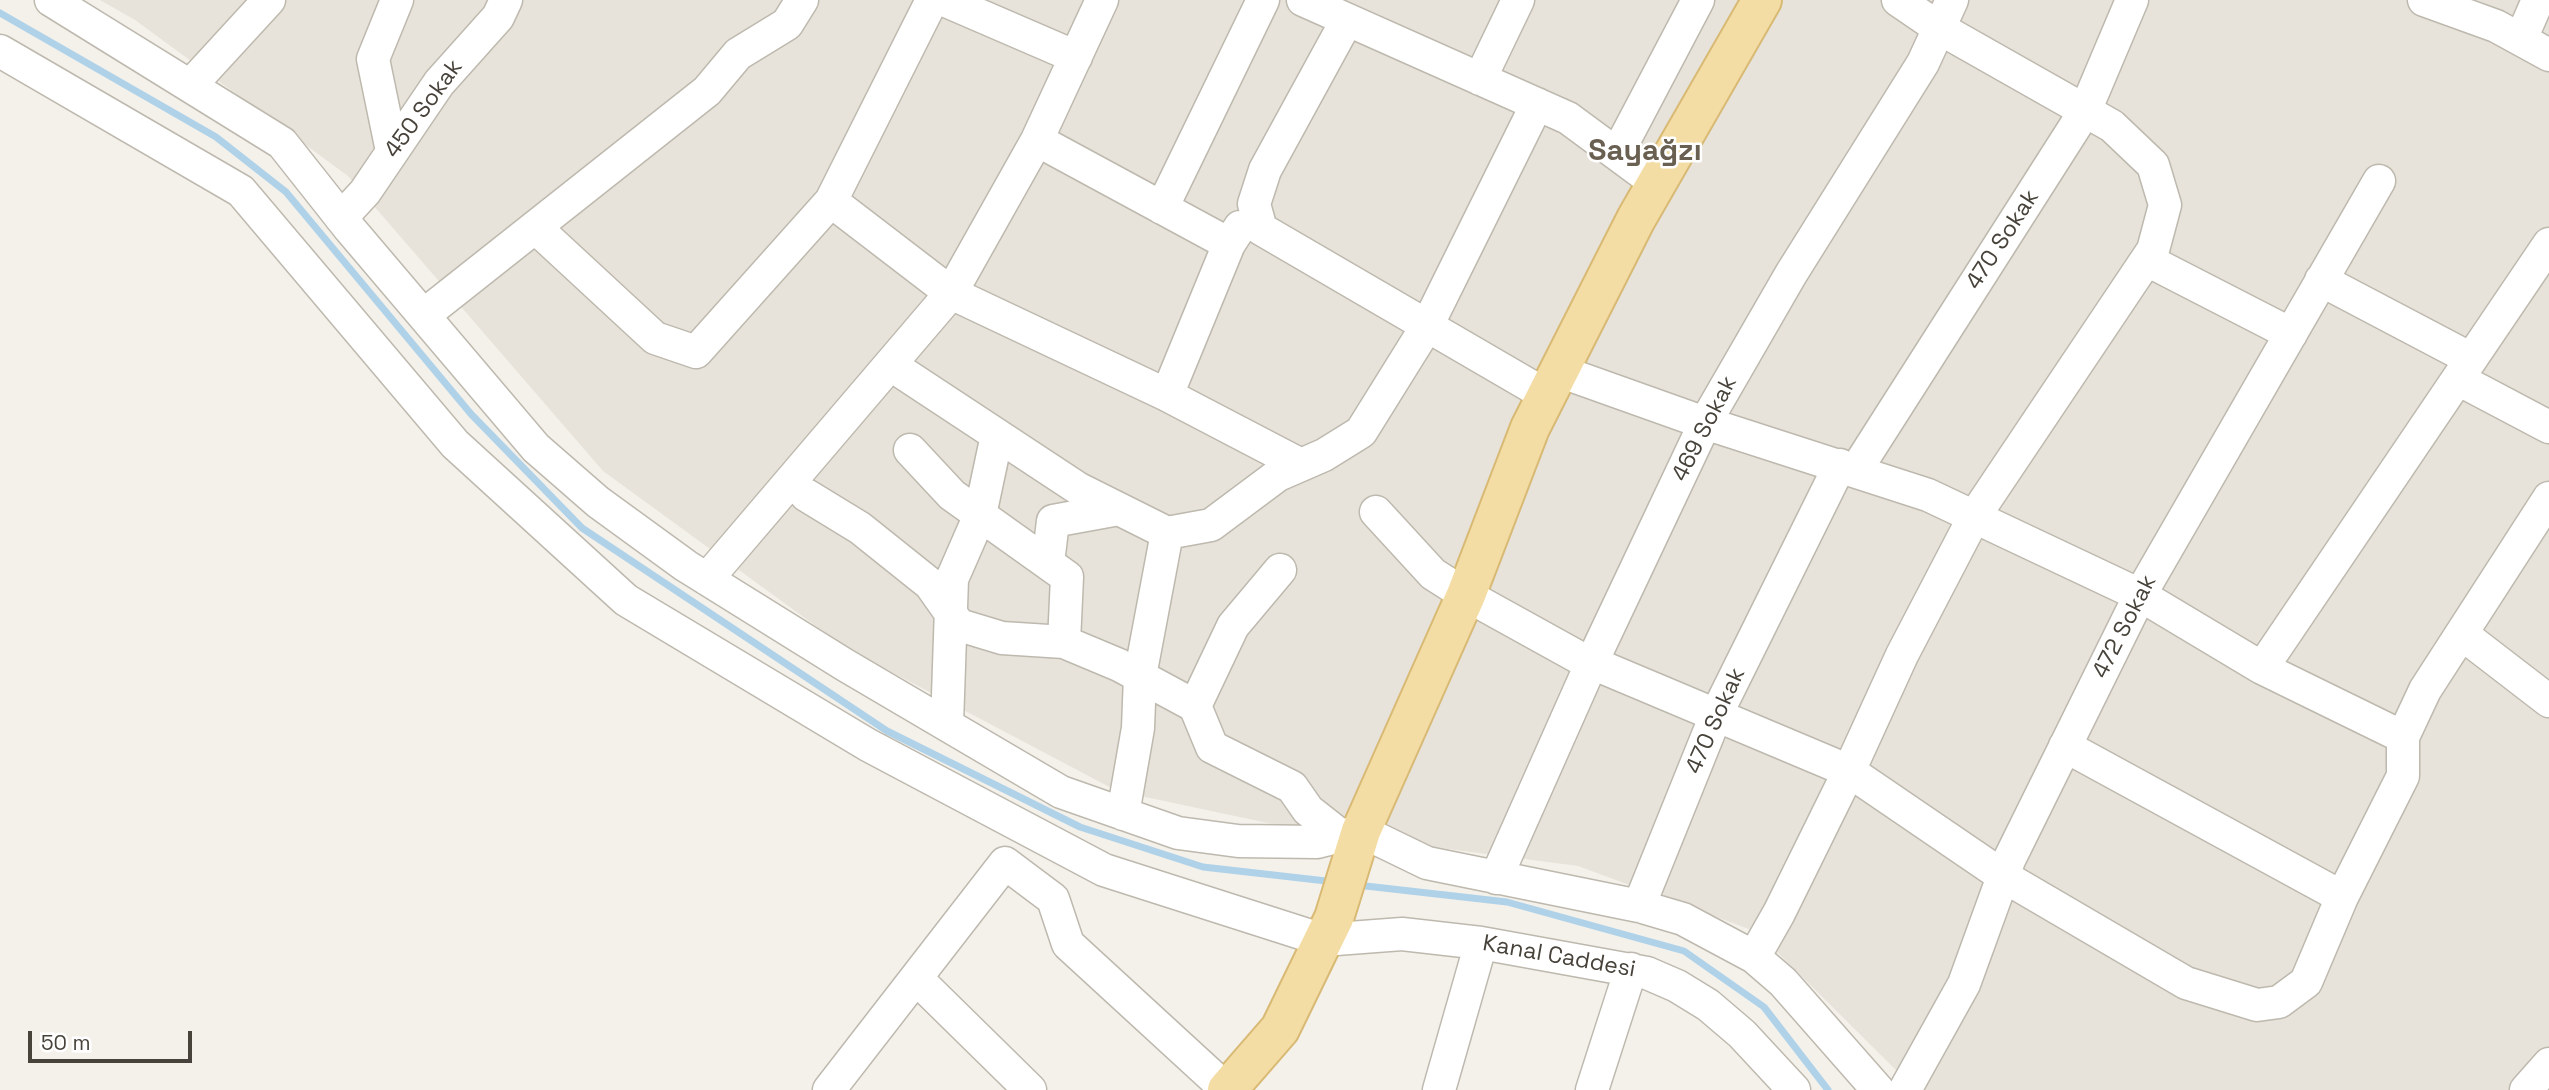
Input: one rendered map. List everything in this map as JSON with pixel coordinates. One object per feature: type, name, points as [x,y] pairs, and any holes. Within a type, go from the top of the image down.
[{"type":"main road","points":[[1227,1090],[1280,1029],[1329,930],[1352,839],[1466,596],[1530,428],[1656,183],[1762,0]]},
{"type":"street","points":[[51,0],[282,143],[341,218],[537,448],[598,502],[708,579],[1061,792],[1178,833],[1238,841],[1317,842],[1352,839]]},
{"type":"street","points":[[190,86],[269,0]]},
{"type":"street","points":[[392,152],[373,59],[397,0]]},
{"type":"street","name":"450 Sokak","points":[[341,218],[392,152],[439,83],[498,17],[506,0]]},
{"type":"street","points":[[424,315],[707,91],[738,54],[787,24],[802,0]]},
{"type":"street","points":[[535,227],[655,338],[695,352],[831,201],[932,0]]},
{"type":"street","points":[[944,0],[1076,57]]},
{"type":"street","points":[[708,579],[951,293],[1037,140],[1102,0]]},
{"type":"street","points":[[1162,208],[1263,0]]},
{"type":"street","points":[[1303,0],[1568,118],[1656,183]]},
{"type":"street","points":[[1480,79],[1518,0]]},
{"type":"street","points":[[1617,154],[1698,0]]},
{"type":"street","points":[[1754,957],[1779,914],[1902,655],[1974,517],[2147,260],[2153,250],[2165,205],[2153,165],[2112,126],[2085,111],[1945,14],[1898,0]]},
{"type":"street","name":"470 Sokak","points":[[1639,906],[1716,715],[1848,467],[2085,111],[2132,0]]},
{"type":"street","points":[[2424,0],[2496,26],[2549,55]]},
{"type":"street","points":[[2521,39],[2538,0]]},
{"type":"street","name":"469 Sokak","points":[[1496,878],[1592,662],[1705,423],[1791,274],[1923,63],[1945,14]]},
{"type":"street","points":[[1167,395],[1229,244],[1254,204],[1265,170],[1347,20]]},
{"type":"street","points":[[0,51],[241,191],[455,444],[626,600],[868,745],[1104,870],[1329,930]]},
{"type":"street","points":[[904,373],[1079,489],[1167,533],[1211,525],[1278,475],[1324,455],[1361,432],[1427,326],[1537,104]]},
{"type":"street","points":[[1037,140],[1229,244]]},
{"type":"street","name":"472 Sokak","points":[[1905,1090],[1964,984],[2003,876],[2140,595],[2379,181]]},
{"type":"street","points":[[831,201],[951,293],[1167,395],[1301,465]]},
{"type":"street","points":[[1254,204],[1261,229],[1427,326],[1553,383],[1705,423],[1928,495],[2140,595],[2262,668],[2403,737]]},
{"type":"street","points":[[2262,668],[2549,244]]},
{"type":"street","points":[[2147,260],[2291,334]]},
{"type":"street","points":[[2321,280],[2464,369],[2549,427]]},
{"type":"street","points":[[947,724],[952,579],[980,515],[997,435]]},
{"type":"street","points":[[909,450],[952,495],[1067,577],[1064,642]]},
{"type":"street","points":[[806,495],[860,527],[930,584],[959,625],[1002,638],[1064,642],[1140,676],[1195,706],[1212,747],[1292,787],[1308,810],[1352,839],[1427,863],[1639,906],[1683,919],[1723,937],[1754,957],[1820,1020],[1878,1090]]},
{"type":"street","points":[[1376,512],[1433,573],[1466,596],[1592,662],[1849,771],[2003,876],[2186,983],[2257,1005],[2279,1002],[2306,982],[2342,897],[2403,776],[2403,737],[2426,690],[2549,498]]},
{"type":"street","points":[[1048,563],[1053,521],[1119,509]]},
{"type":"street","points":[[1124,814],[1138,728],[1140,676],[1167,533]]},
{"type":"street","points":[[1195,706],[1233,626],[1280,570]]},
{"type":"street","points":[[2462,634],[2549,701]]},
{"type":"street","points":[[2065,746],[2342,897]]},
{"type":"street","points":[[829,1090],[1005,863],[1053,899],[1068,944],[1227,1090]]},
{"type":"street","name":"Kanal Caddesi","points":[[1329,930],[1402,934],[1481,943],[1632,969],[1677,986],[1708,1004],[1742,1034],[1794,1090]]},
{"type":"street","points":[[1439,1090],[1481,943]]},
{"type":"street","points":[[1592,1090],[1632,969]]},
{"type":"street","points":[[916,978],[1030,1090]]},
{"type":"street","points":[[2526,1090],[2549,1064]]},
{"type":"shaded area","points":[[100,0],[2549,0],[2549,1090],[1916,1090],[1757,932],[1578,866],[1296,829],[1117,791],[846,648],[603,471],[348,176],[135,20]]},
{"type":"waterway","points":[[0,13],[216,137],[286,192],[471,414],[582,528],[887,731],[1080,827],[1203,867],[1335,882]]},
{"type":"waterway","points":[[1357,885],[1507,902],[1684,951],[1764,1007],[1828,1090]]},
{"type":"district","name":"Sayağzı","points":[[1645,152]]}]
